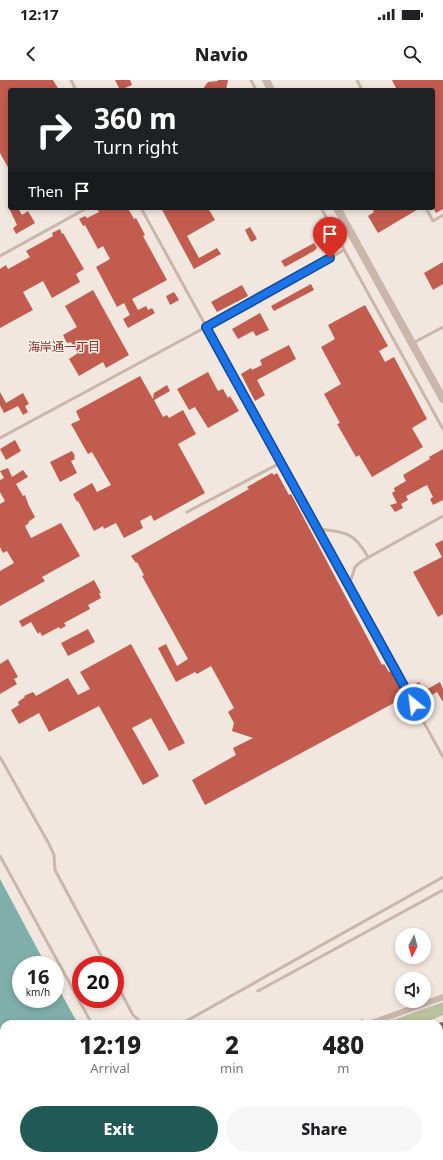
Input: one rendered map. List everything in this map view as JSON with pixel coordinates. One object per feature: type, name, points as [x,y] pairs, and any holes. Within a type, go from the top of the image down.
[{"type":"street","points":[[338,210],[443,399]]},
{"type":"street","points":[[380,1020],[443,996]]},
{"type":"lane","points":[[0,256],[83,210]]},
{"type":"lane","points":[[142,210],[443,757]]},
{"type":"lane","points":[[322,210],[443,429]]},
{"type":"lane","points":[[427,210],[432,221],[443,215]]},
{"type":"lane","points":[[0,438],[206,327],[344,250]]},
{"type":"lane","points":[[412,344],[443,327]]},
{"type":"lane","points":[[187,512],[282,462]]},
{"type":"lane","points":[[349,586],[355,567],[368,557],[443,516]]},
{"type":"lane","points":[[318,529],[340,531],[350,535],[365,551],[368,557]]},
{"type":"lane","points":[[0,757],[49,844],[54,855],[55,870],[101,956]]},
{"type":"lane","points":[[0,856],[90,1020]]},
{"type":"lane","points":[[188,1020],[443,877]]},
{"type":"lane","points":[[258,991],[443,890]]},
{"type":"lane","points":[[124,998],[133,1015],[139,1020]]},
{"type":"green space","points":[[443,1002],[443,1015],[431,1020],[393,1020],[426,1008],[431,1008],[431,1006]]},
{"type":"water","points":[[0,879],[41,956],[12,956],[12,1008],[64,1008],[64,998],[76,1020],[0,1020]]},
{"type":"building","points":[[0,80],[53,80],[58,88],[8,88],[8,167],[0,153]]},
{"type":"building","points":[[115,80],[130,80],[132,85],[125,88],[119,88]]},
{"type":"building","points":[[228,80],[226,88],[204,88],[208,82]]},
{"type":"building","points":[[392,80],[443,80],[443,209],[436,213],[434,210],[435,88],[396,88]]},
{"type":"building","points":[[10,210],[19,210],[22,215],[28,211],[35,223],[16,234],[13,228],[17,225]]},
{"type":"building","points":[[98,210],[129,210],[134,219],[136,218],[145,235],[143,236],[167,280],[132,299],[138,310],[146,306],[148,310],[152,308],[155,313],[128,328],[123,319],[130,315],[124,303],[117,307],[96,267],[110,259],[103,246],[98,249],[85,225],[83,226],[79,219],[85,216],[87,218],[99,212]]},
{"type":"building","points":[[162,210],[209,210],[215,220],[187,236],[199,258],[217,248],[221,254],[194,269]]},
{"type":"building","points":[[373,210],[417,210],[378,233],[368,216],[374,212]]},
{"type":"building","points":[[250,227],[257,239],[251,242],[245,230]]},
{"type":"building","points":[[60,229],[84,269],[76,274],[80,282],[52,298],[43,281],[23,292],[33,310],[0,328],[0,269],[6,265],[8,269],[30,257],[26,251],[53,236],[52,233]]},
{"type":"building","points":[[314,243],[317,248],[314,251],[285,267],[281,261]]},
{"type":"building","points":[[443,262],[443,284],[433,290],[424,273]]},
{"type":"building","points":[[311,284],[314,290],[274,311],[271,306]]},
{"type":"building","points":[[242,285],[248,296],[217,312],[211,302]]},
{"type":"building","points":[[93,290],[129,355],[106,368],[103,362],[79,376],[69,359],[78,353],[71,342],[67,343],[63,335],[77,327],[65,306]]},
{"type":"building","points":[[174,292],[179,300],[170,305],[166,296]]},
{"type":"building","points":[[365,305],[388,346],[379,351],[385,362],[394,357],[427,419],[412,428],[423,447],[372,477],[359,455],[356,457],[337,424],[340,423],[324,394],[341,384],[321,347],[335,339],[328,325]]},
{"type":"building","points":[[260,313],[269,330],[256,336],[253,331],[238,339],[232,329]]},
{"type":"building","points":[[289,345],[296,359],[257,380],[265,395],[255,401],[241,374],[251,368],[252,370],[262,365],[260,360]]},
{"type":"building","points":[[208,372],[218,391],[223,389],[228,398],[230,396],[239,411],[208,428],[195,407],[189,410],[177,389]]},
{"type":"building","points":[[140,376],[153,399],[154,393],[167,385],[170,391],[154,400],[163,417],[167,415],[169,418],[183,410],[196,434],[178,444],[205,493],[154,521],[151,515],[140,521],[143,528],[124,538],[116,523],[104,529],[103,526],[94,531],[73,494],[92,483],[97,492],[111,485],[92,452],[88,454],[71,424],[80,420],[76,411]]},
{"type":"building","points":[[0,392],[6,403],[23,393],[29,404],[25,406],[28,412],[23,415],[18,406],[4,413],[0,405]]},
{"type":"building","points":[[15,440],[21,451],[6,460],[0,449]]},
{"type":"building","points":[[443,449],[443,500],[433,505],[430,499],[433,497],[427,485],[406,496],[408,500],[401,504],[403,508],[395,512],[390,505],[397,503],[392,493],[395,491],[394,488],[406,481],[403,475],[430,459],[429,457]]},
{"type":"building","points":[[72,451],[75,459],[71,461],[77,473],[60,482],[50,462]]},
{"type":"building","points":[[8,468],[12,477],[23,470],[28,477],[16,484],[23,496],[25,495],[35,517],[25,526],[31,538],[61,523],[80,556],[42,577],[45,581],[0,606],[0,571],[14,563],[7,551],[3,553],[0,547],[0,504],[5,501],[0,492],[0,480],[4,478],[0,471]]},
{"type":"building","points":[[272,473],[274,475],[277,473],[289,495],[291,494],[382,665],[384,664],[389,672],[391,671],[405,697],[205,805],[192,780],[236,755],[233,748],[253,738],[232,731],[234,723],[228,712],[234,708],[211,666],[197,674],[195,672],[176,682],[158,648],[166,644],[177,666],[188,659],[142,576],[144,575],[137,562],[136,563],[131,556],[249,489],[247,487]]},
{"type":"building","points":[[443,540],[443,614],[438,617],[413,572],[442,557],[435,544]]},
{"type":"building","points":[[94,580],[101,593],[99,593],[101,598],[88,605],[90,609],[64,623],[66,626],[60,629],[59,627],[42,636],[40,632],[38,634],[31,622],[22,627],[19,621]]},
{"type":"building","points":[[88,629],[95,642],[68,656],[61,643]]},
{"type":"building","points":[[131,644],[185,743],[169,751],[151,718],[132,728],[159,776],[143,785],[99,706],[49,732],[39,713],[19,724],[11,710],[19,705],[18,702],[25,697],[24,696],[33,692],[36,696],[68,678],[78,695],[90,689],[80,672]]},
{"type":"building","points":[[8,659],[18,677],[14,679],[17,684],[0,694],[0,664]]},
{"type":"building","points":[[419,682],[424,691],[440,682],[443,689],[443,702],[437,692],[421,701],[413,685]]},
{"type":"district","name":"海岸通一丁目","points":[[64,346]]},
{"type":"route","points":[[330,258],[206,327],[282,462],[414,704]]}]
